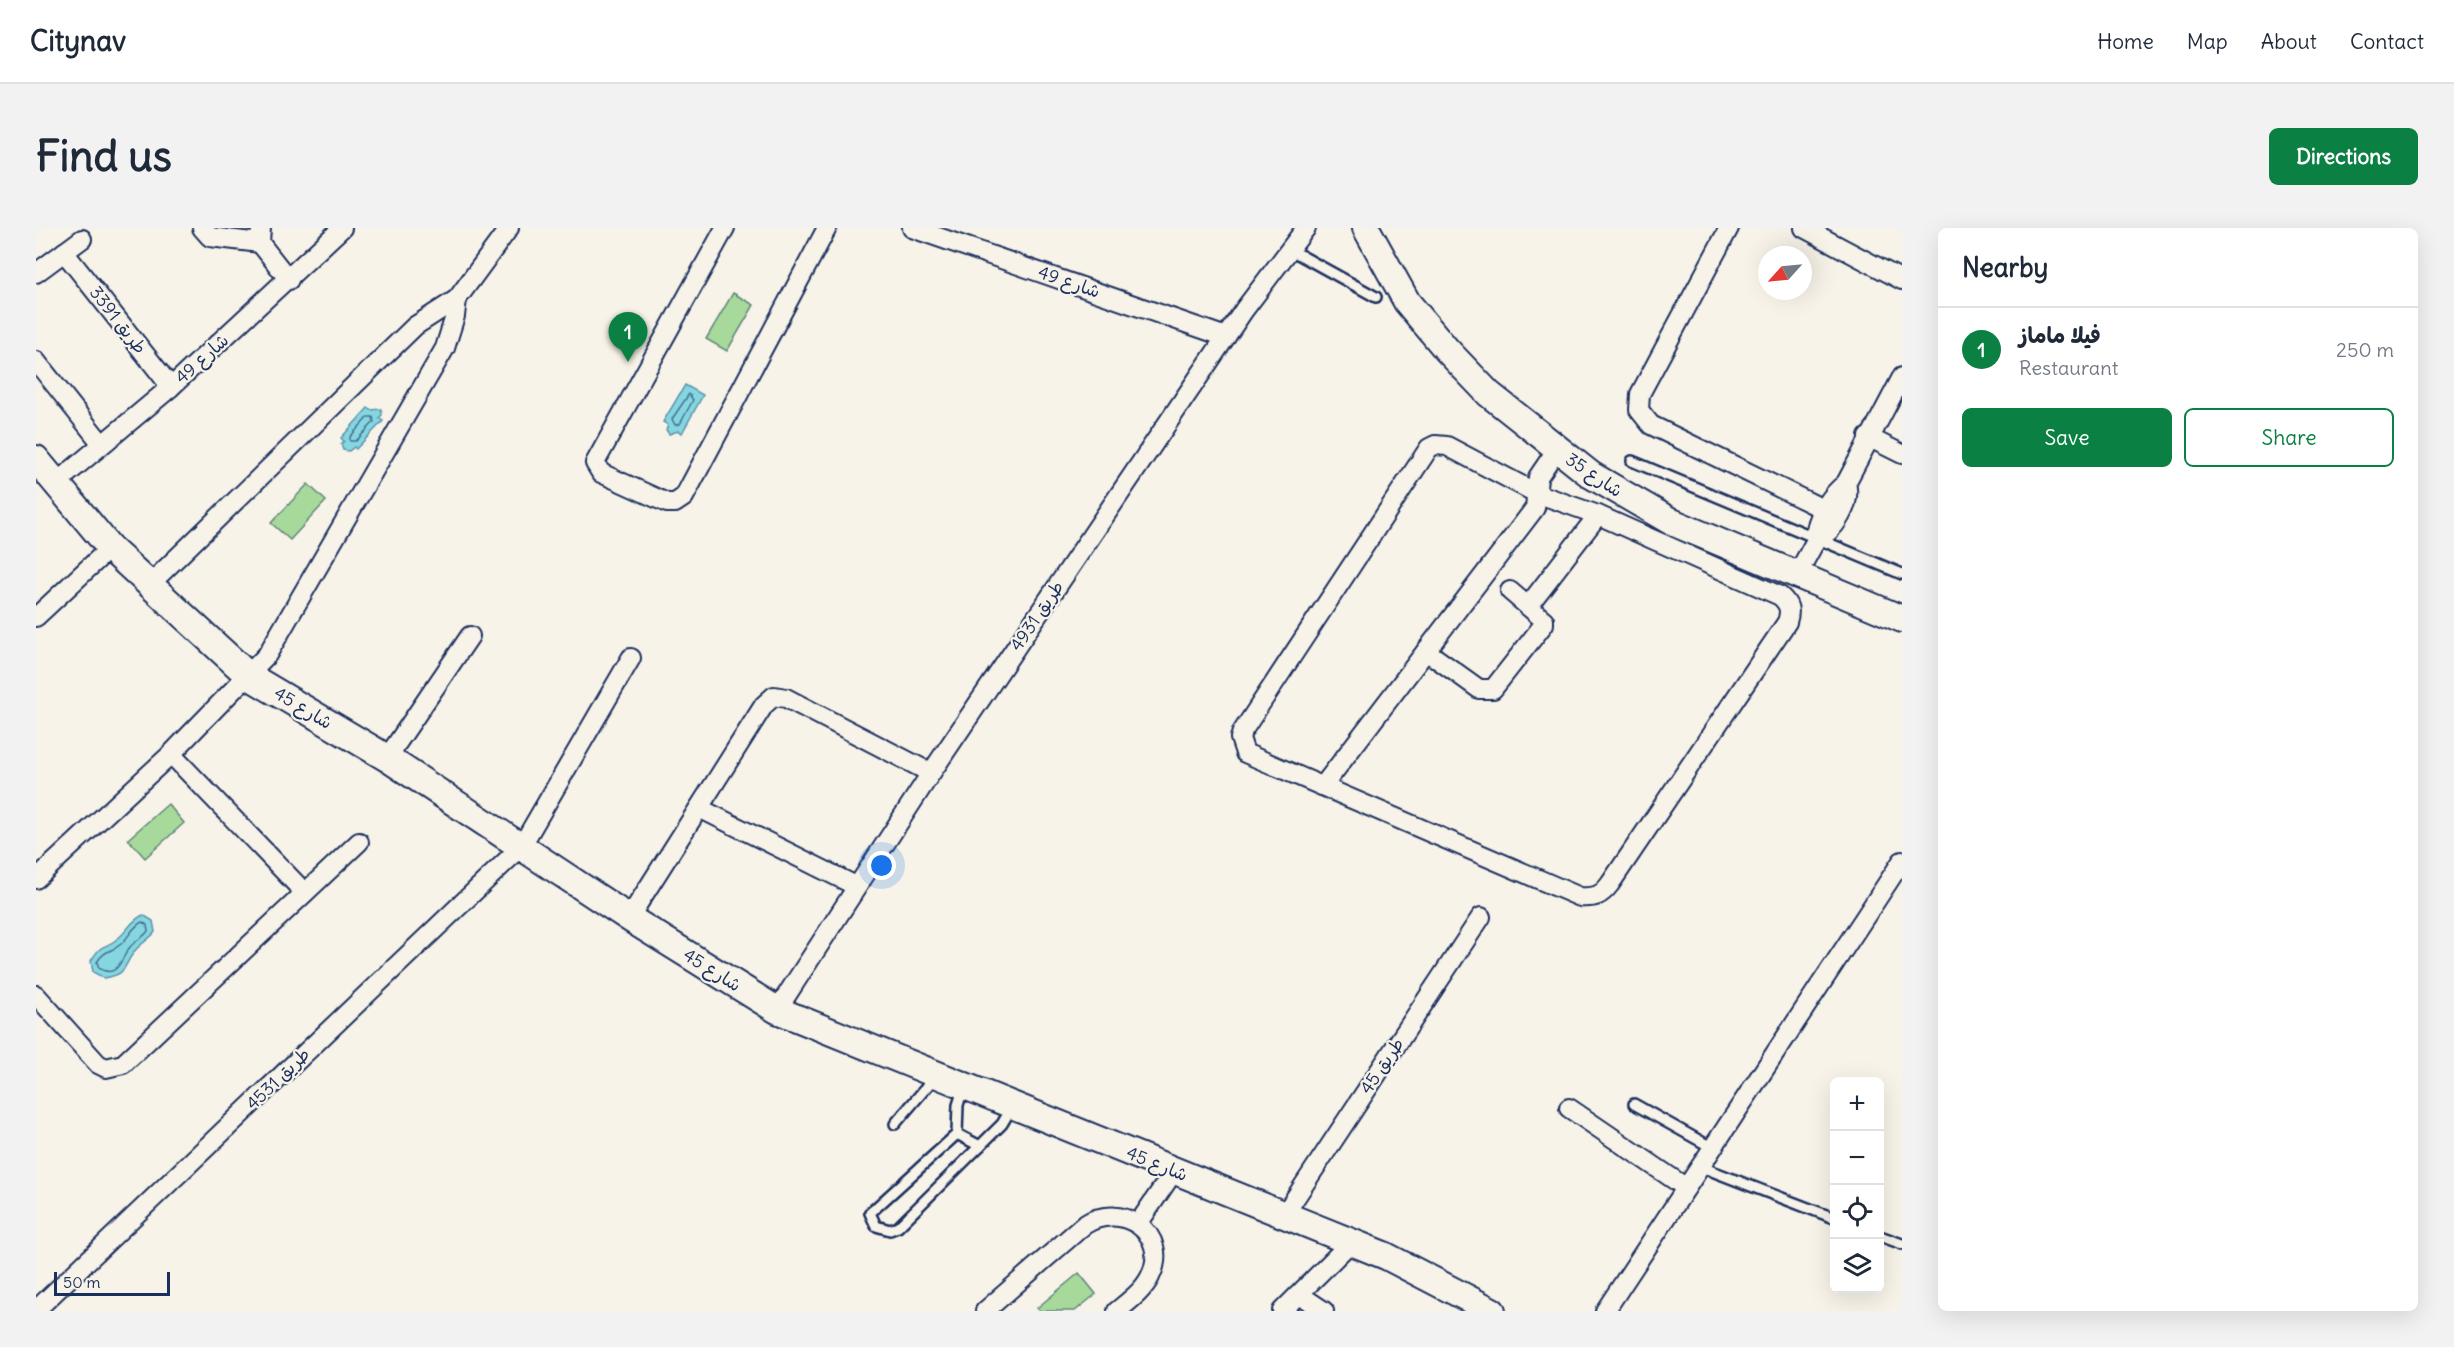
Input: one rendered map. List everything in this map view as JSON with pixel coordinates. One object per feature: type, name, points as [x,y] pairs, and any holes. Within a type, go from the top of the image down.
[{"type":"street","points":[[202,228],[210,237],[261,235],[289,280]]},
{"type":"street","name":"شارع 49","points":[[55,484],[171,387],[289,280],[342,228]]},
{"type":"street","points":[[149,585],[416,326],[457,299],[509,228]]},
{"type":"street","points":[[725,228],[595,463],[601,473],[667,503],[675,503],[684,497],[827,228]]},
{"type":"street","name":"شارع 49","points":[[912,228],[1226,337]]},
{"type":"street","name":"طريق 4931","points":[[777,1010],[931,773],[1226,337],[1288,249],[1306,228]]},
{"type":"street","name":"شارع 35","points":[[1366,228],[1407,302],[1447,350],[1489,394],[1591,475],[1672,522],[1798,573],[1902,619]]},
{"type":"street","points":[[1729,228],[1640,394],[1639,411],[1651,425],[1825,510]]},
{"type":"street","points":[[1804,228],[1902,280]]},
{"type":"street","points":[[36,273],[82,239]]},
{"type":"street","name":"طريق 3391","points":[[64,252],[171,387]]},
{"type":"street","points":[[36,879],[171,754],[267,655],[445,348],[455,315],[457,299]]},
{"type":"street","points":[[36,361],[102,444]]},
{"type":"street","points":[[1798,573],[1816,540],[1818,524],[1825,510],[1837,490],[1846,483],[1868,437],[1902,377]]},
{"type":"street","points":[[1868,437],[1902,454]]},
{"type":"street","points":[[1435,445],[1447,446],[1536,493],[1598,515],[1780,596],[1787,603],[1790,612],[1787,622],[1701,752],[1603,894],[1594,898],[1580,897],[1245,753],[1240,738],[1242,732],[1429,448],[1435,445]]},
{"type":"street","points":[[1323,786],[1535,508],[1538,477],[1557,449]]},
{"type":"street","name":"شارع 45","points":[[36,459],[110,548],[249,676],[387,758],[629,918],[777,1010],[1350,1242],[1404,1265],[1492,1311]]},
{"type":"street","points":[[1816,540],[1834,526],[1847,499],[1846,483]]},
{"type":"street","points":[[1528,606],[1598,515]]},
{"type":"street","points":[[36,617],[110,548]]},
{"type":"street","points":[[1426,651],[1479,689],[1493,689],[1544,624],[1544,620],[1510,591]]},
{"type":"street","points":[[387,758],[470,636]]},
{"type":"street","name":"طريق 4531","points":[[38,1305],[521,847],[631,658]]},
{"type":"street","points":[[629,918],[764,705],[774,696],[786,698],[931,773]]},
{"type":"street","points":[[171,754],[304,892]]},
{"type":"street","points":[[699,808],[856,886]]},
{"type":"street","points":[[36,995],[98,1064],[115,1068],[130,1059],[359,842]]},
{"type":"street","points":[[1605,1311],[1711,1147],[1902,861]]},
{"type":"street","name":"طريق 45","points":[[1284,1215],[1481,917]]},
{"type":"street","points":[[1569,1108],[1685,1187]]},
{"type":"street","points":[[1138,1224],[1174,1171]]},
{"type":"street","points":[[986,1311],[1093,1219],[1116,1215],[1138,1224],[1152,1243],[1154,1266],[1143,1287],[1118,1311]]},
{"type":"street","points":[[1282,1311],[1350,1242]]},
{"type":"street","points":[[1300,1295],[1324,1311]]},
{"type":"lane","points":[[1288,249],[1376,297]]},
{"type":"lane","points":[[1632,461],[1816,540],[1848,550],[1902,574]]},
{"type":"lane","points":[[895,1124],[937,1074]]},
{"type":"lane","points":[[964,1084],[958,1106],[957,1134],[870,1213],[876,1226],[890,1230],[898,1227],[1002,1124],[1013,1105]]},
{"type":"lane","points":[[1634,1104],[1711,1147]]},
{"type":"lane","points":[[957,1134],[980,1146]]},
{"type":"lane","points":[[1699,1166],[1830,1216]]},
{"type":"lane","points":[[1884,1237],[1902,1244]]},
{"type":"green space","points":[[733,293],[754,305],[727,351],[706,339]]},
{"type":"green space","points":[[308,484],[326,501],[290,540],[271,523]]},
{"type":"green space","points":[[168,804],[184,823],[145,858],[128,839]]},
{"type":"green space","points":[[1079,1273],[1096,1294],[1075,1311],[1040,1311],[1037,1308]]},
{"type":"water","points":[[685,385],[703,395],[682,433],[678,431],[669,434],[666,430],[668,425],[663,422]]},
{"type":"water","points":[[368,408],[381,409],[382,415],[379,418],[383,421],[356,449],[354,447],[349,451],[343,450],[341,444],[344,441],[341,438]]},
{"type":"water","points":[[143,915],[153,921],[155,932],[136,949],[124,970],[104,978],[93,972],[91,961],[98,951],[117,939]]},
{"type":"place","name":"فيلا ماماز","points":[[628,362]]}]
